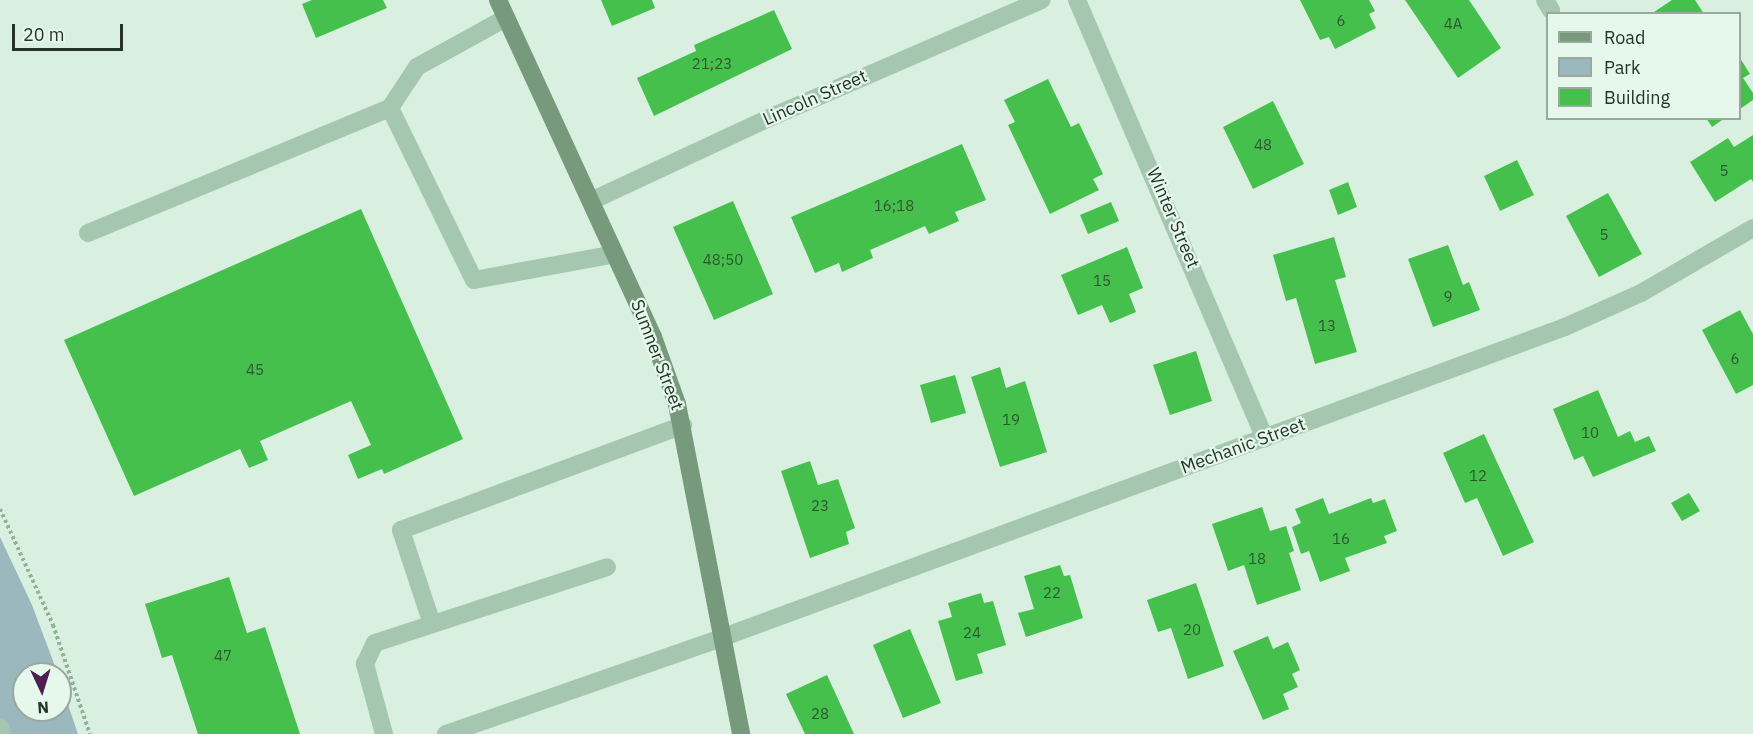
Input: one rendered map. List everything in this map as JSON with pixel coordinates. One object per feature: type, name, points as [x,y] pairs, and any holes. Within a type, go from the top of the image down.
[{"type":"street","name":"Sumner Street","points":[[498,0],[653,337],[683,425],[721,638],[741,734]]},
{"type":"street","name":"Lincoln Street","points":[[591,201],[769,118],[1042,0]]},
{"type":"street","name":"Winter Street","points":[[1077,0],[1265,438]]},
{"type":"street","points":[[88,233],[390,108],[417,67],[506,18]]},
{"type":"street","points":[[390,108],[474,280],[615,254]]},
{"type":"street","name":"Mechanic Street","points":[[446,734],[721,638],[1565,327],[1641,293],[1753,228]]},
{"type":"street","points":[[432,624],[400,530],[683,425]]},
{"type":"street","points":[[384,734],[366,674],[366,657],[383,639],[607,567]]},
{"type":"street","points":[[0,728],[2,734]]},
{"type":"path","points":[[0,509],[54,625],[90,734]]},
{"type":"green space","points":[[0,537],[32,605],[53,662],[12,662],[12,722],[72,722],[72,716],[78,734],[0,734]]},
{"type":"building","points":[[312,0],[383,0],[387,8],[316,38],[302,4]]},
{"type":"building","points":[[601,0],[652,0],[655,8],[612,26]]},
{"type":"building","points":[[1300,0],[1369,0],[1375,11],[1369,14],[1376,28],[1335,49],[1329,37],[1320,40]]},
{"type":"building","points":[[1405,0],[1469,0],[1501,48],[1458,78]]},
{"type":"building","points":[[1672,0],[1695,0],[1703,12],[1654,12]]},
{"type":"building","points":[[774,10],[792,49],[654,116],[637,78],[696,51],[694,45]]},
{"type":"building","points":[[1741,60],[1750,74],[1743,78],[1753,93],[1753,100],[1741,108]]},
{"type":"building","points":[[1048,79],[1071,127],[1079,123],[1103,174],[1093,179],[1099,190],[1050,214],[1008,125],[1015,122],[1004,100]]},
{"type":"building","points":[[1273,101],[1304,164],[1253,189],[1223,127]]},
{"type":"building","points":[[1707,120],[1722,120],[1712,127]]},
{"type":"building","points":[[1753,135],[1753,182],[1751,179],[1715,202],[1690,162],[1728,138],[1734,147]]},
{"type":"building","points":[[962,144],[986,200],[955,212],[959,221],[929,234],[925,226],[870,250],[873,258],[842,272],[839,263],[815,273],[791,217]]},
{"type":"building","points":[[1517,160],[1534,195],[1500,211],[1484,176]]},
{"type":"building","points":[[1348,182],[1357,207],[1338,215],[1329,190]]},
{"type":"building","points":[[1608,193],[1642,254],[1599,277],[1566,216]]},
{"type":"building","points":[[733,201],[773,294],[714,320],[673,227]]},
{"type":"building","points":[[1111,202],[1119,221],[1088,234],[1080,215]]},
{"type":"building","points":[[361,209],[463,439],[384,474],[382,469],[358,479],[348,455],[371,445],[351,401],[260,441],[268,460],[249,468],[240,449],[134,496],[64,340]]},
{"type":"building","points":[[1334,237],[1346,277],[1335,280],[1357,352],[1315,364],[1296,298],[1286,301],[1273,255]]},
{"type":"building","points":[[1448,245],[1463,285],[1469,282],[1480,310],[1433,327],[1408,259]]},
{"type":"building","points":[[1127,247],[1143,288],[1129,294],[1136,312],[1110,323],[1102,305],[1078,315],[1061,275]]},
{"type":"building","points":[[1740,310],[1753,334],[1753,385],[1736,394],[1702,330]]},
{"type":"building","points":[[1196,351],[1212,401],[1170,415],[1153,365]]},
{"type":"building","points":[[1000,367],[1006,388],[1025,381],[1047,452],[1000,467],[971,377]]},
{"type":"building","points":[[955,375],[966,413],[931,423],[920,385]]},
{"type":"building","points":[[1598,390],[1618,437],[1630,431],[1635,442],[1649,436],[1656,451],[1593,477],[1583,456],[1574,460],[1553,409]]},
{"type":"building","points":[[1484,434],[1534,542],[1503,556],[1477,498],[1465,503],[1443,453]]},
{"type":"building","points":[[810,461],[818,485],[838,479],[855,528],[846,532],[849,544],[810,558],[781,471]]},
{"type":"building","points":[[1689,493],[1700,511],[1682,521],[1671,503]]},
{"type":"building","points":[[1323,498],[1329,514],[1371,498],[1373,503],[1385,499],[1397,531],[1384,536],[1387,543],[1345,558],[1350,571],[1320,582],[1309,551],[1301,554],[1292,527],[1301,523],[1295,509]]},
{"type":"building","points":[[1262,507],[1270,531],[1286,526],[1294,551],[1289,553],[1301,590],[1257,605],[1244,565],[1228,571],[1212,524]]},
{"type":"building","points":[[1060,565],[1064,576],[1070,575],[1083,618],[1026,637],[1018,613],[1034,609],[1024,576]]},
{"type":"building","points":[[229,577],[247,633],[265,627],[300,734],[198,734],[172,655],[162,658],[145,604]]},
{"type":"building","points":[[1196,583],[1224,666],[1188,679],[1171,628],[1158,632],[1147,600]]},
{"type":"building","points":[[981,593],[984,603],[993,601],[1006,645],[977,654],[983,673],[956,681],[938,621],[952,617],[948,603]]},
{"type":"building","points":[[910,629],[941,703],[903,718],[873,645]]},
{"type":"building","points":[[1268,636],[1273,649],[1288,642],[1300,670],[1292,674],[1298,687],[1283,694],[1289,709],[1263,720],[1233,651]]},
{"type":"building","points":[[827,675],[854,734],[805,734],[786,694]]}]
